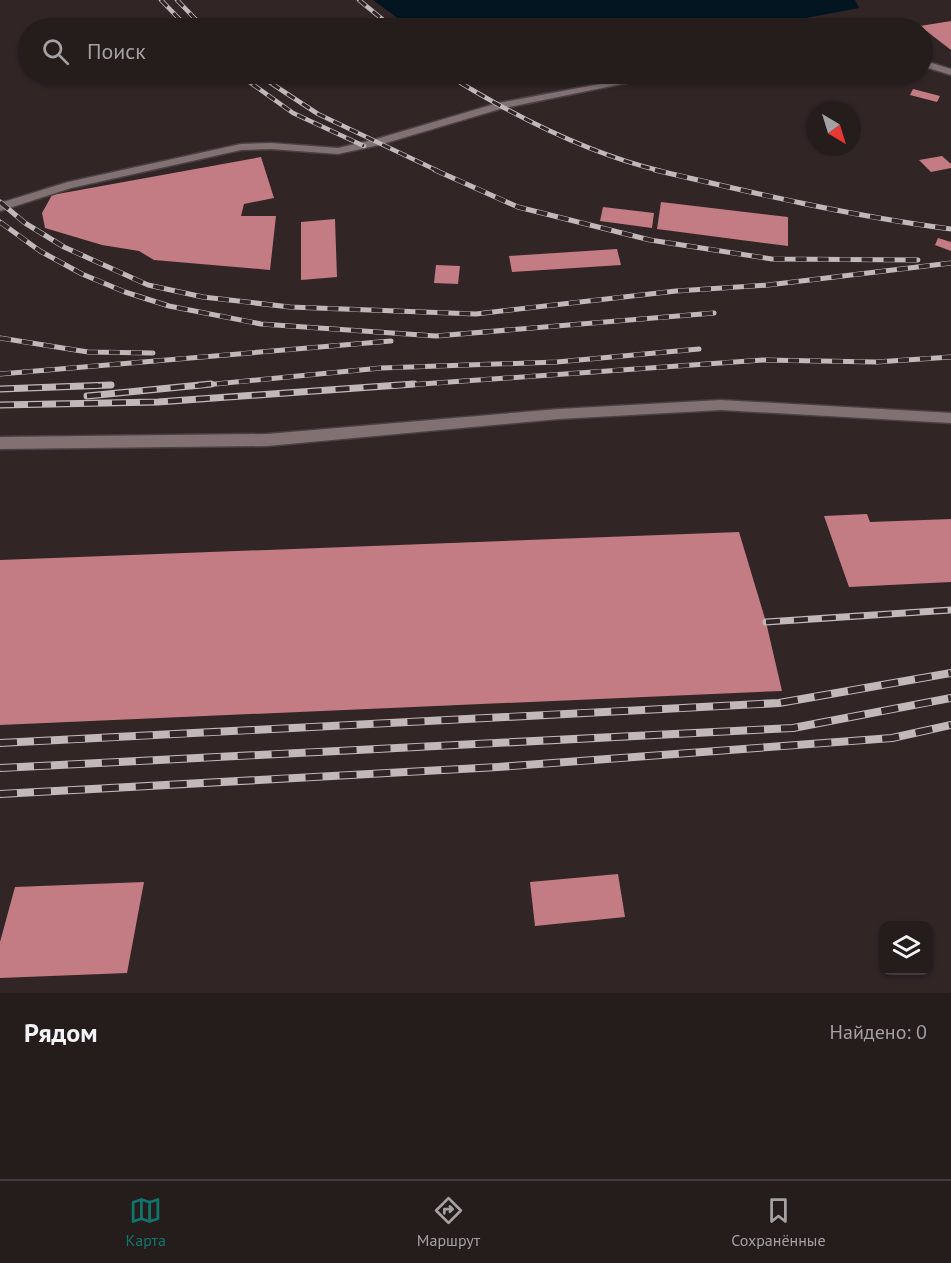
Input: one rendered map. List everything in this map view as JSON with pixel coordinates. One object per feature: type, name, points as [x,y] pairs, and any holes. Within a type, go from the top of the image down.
[{"type":"street","points":[[933,66],[951,72]]},
{"type":"street","points":[[0,207],[68,184],[241,147],[271,146],[338,151],[375,143],[498,106],[612,84]]},
{"type":"street","points":[[0,443],[267,440],[548,415],[721,405],[951,418]]},
{"type":"water","points":[[373,0],[855,0],[859,8],[806,18],[397,18]]},
{"type":"building","points":[[951,21],[951,50],[933,36],[933,24]]},
{"type":"building","points":[[913,89],[940,96],[937,102],[910,95]]},
{"type":"building","points":[[942,156],[951,164],[951,168],[931,172],[919,160]]},
{"type":"building","points":[[261,157],[274,198],[244,204],[241,216],[276,216],[270,270],[154,260],[139,251],[102,245],[45,228],[42,213],[52,195]]},
{"type":"building","points":[[661,202],[788,217],[788,246],[657,229]]},
{"type":"building","points":[[603,207],[654,213],[652,228],[600,221]]},
{"type":"building","points":[[335,219],[337,277],[301,280],[301,222]]},
{"type":"building","points":[[938,238],[951,242],[951,251],[935,245]]},
{"type":"building","points":[[617,249],[621,265],[512,272],[509,256]]},
{"type":"building","points":[[436,265],[460,266],[458,284],[434,283]]},
{"type":"building","points":[[867,514],[870,522],[951,519],[951,582],[849,587],[824,516]]},
{"type":"building","points":[[739,532],[766,622],[782,691],[0,725],[0,560]]},
{"type":"building","points":[[618,874],[625,917],[535,926],[530,882]]},
{"type":"building","points":[[144,882],[127,973],[0,978],[0,942],[15,887]]},
{"type":"railway","points":[[161,0],[178,18]]},
{"type":"railway","points":[[177,0],[194,18]]},
{"type":"railway","points":[[359,0],[381,18]]},
{"type":"railway","points":[[252,84],[293,113],[364,146]]},
{"type":"railway","points":[[272,84],[318,114],[438,171]]},
{"type":"railway","points":[[463,84],[523,118],[577,143],[661,171]]},
{"type":"railway","points":[[435,170],[518,207],[650,240],[772,259],[918,260]]},
{"type":"railway","points":[[655,170],[839,211],[951,229]]},
{"type":"railway","points":[[0,202],[25,223],[64,247],[148,285],[203,297],[290,307],[476,314],[676,291],[768,285],[951,263]]},
{"type":"railway","points":[[0,222],[40,251],[82,274],[125,292],[169,306],[261,324],[436,336],[714,313]]},
{"type":"railway","points":[[0,338],[88,352],[153,353]]},
{"type":"railway","points":[[0,374],[391,341]]},
{"type":"railway","points":[[195,386],[381,368],[557,362],[699,349]]},
{"type":"railway","points":[[393,386],[763,360],[876,362],[951,357]]},
{"type":"railway","points":[[87,396],[211,384]]},
{"type":"railway","points":[[0,405],[158,402],[414,384]]},
{"type":"railway","points":[[0,389],[111,385],[91,386]]},
{"type":"railway","points":[[766,622],[951,610]]},
{"type":"railway","points":[[0,743],[779,703],[951,673]]},
{"type":"railway","points":[[0,768],[793,728],[951,698]]},
{"type":"railway","points":[[0,794],[498,767],[892,738],[951,725]]}]
